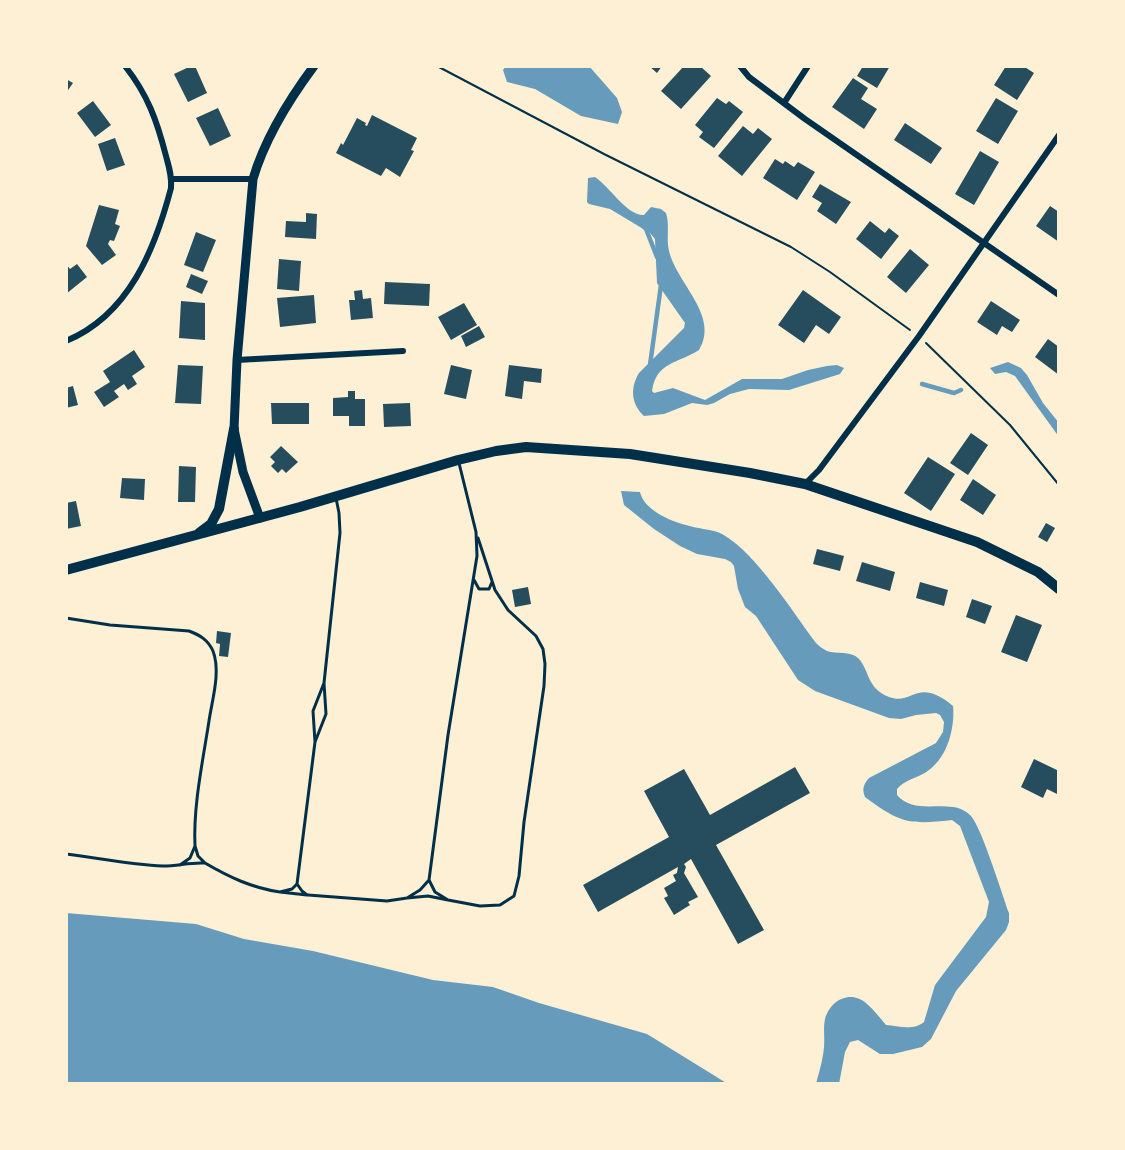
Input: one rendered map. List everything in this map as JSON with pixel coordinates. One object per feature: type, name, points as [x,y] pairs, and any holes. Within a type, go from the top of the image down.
[{"type":"main road","points":[[195,536],[211,524],[219,509],[234,429],[237,360],[253,179],[260,154],[290,99],[314,66]]},
{"type":"main road","points":[[234,429],[243,472],[260,518]]},
{"type":"main road","points":[[66,570],[260,518],[458,460],[526,447],[584,450],[687,463],[805,484],[977,543],[1038,572],[1059,589]]},
{"type":"street","points":[[66,341],[87,329],[112,309],[122,299],[139,273],[153,246],[172,178],[159,128],[150,105],[125,66]]},
{"type":"street","points":[[740,66],[749,78],[983,244],[1059,295]]},
{"type":"street","points":[[784,103],[808,66]]},
{"type":"street","points":[[805,484],[819,470],[919,336],[1059,135]]},
{"type":"street","points":[[172,178],[253,179]]},
{"type":"street","points":[[237,360],[403,351]]},
{"type":"lane","points":[[66,618],[110,626],[189,631],[200,635],[208,642],[214,653],[215,687],[194,834],[198,856],[205,863],[228,877],[280,892],[387,902],[428,896],[480,906],[500,905],[514,896],[519,876],[545,664],[543,649],[536,636],[508,610],[495,590],[476,532],[458,460]]},
{"type":"lane","points":[[315,742],[326,714],[324,683],[340,534],[336,496]]},
{"type":"lane","points":[[448,900],[435,892],[429,880],[466,616],[474,580],[477,556],[476,532]]},
{"type":"lane","points":[[474,580],[479,590],[492,586],[492,580]]},
{"type":"lane","points":[[280,892],[292,889],[297,884],[315,742],[313,711],[324,683]]},
{"type":"lane","points":[[180,865],[190,858],[195,846]]},
{"type":"lane","points":[[66,854],[164,866],[193,862],[205,863]]},
{"type":"lane","points":[[407,898],[420,890],[429,880]]},
{"type":"lane","points":[[297,884],[307,895]]},
{"type":"path","points":[[437,66],[604,154],[791,247],[830,272],[919,336],[1010,425],[1059,485]]},
{"type":"water","points":[[506,66],[589,66],[617,98],[622,112],[618,124],[581,116],[535,89],[507,82],[503,70]]},
{"type":"water","points":[[595,177],[631,211],[644,215],[651,207],[661,209],[666,213],[669,251],[673,263],[701,312],[704,337],[699,350],[663,369],[654,381],[652,391],[654,393],[673,388],[705,400],[742,379],[782,379],[808,370],[837,365],[844,368],[840,374],[789,390],[749,389],[730,394],[707,405],[692,403],[664,414],[644,416],[634,401],[633,390],[636,379],[639,373],[684,328],[685,323],[657,283],[655,239],[650,233],[610,209],[587,202],[588,178]]},
{"type":"water","points":[[1008,362],[1021,368],[1027,375],[1043,403],[1059,423],[1059,437],[1015,376],[1006,372],[995,374],[990,368]]},
{"type":"water","points":[[621,491],[640,492],[647,504],[665,518],[718,532],[735,543],[773,584],[816,643],[827,651],[851,654],[858,658],[872,684],[882,693],[897,699],[923,692],[931,693],[953,706],[953,723],[949,741],[941,757],[929,770],[900,786],[897,789],[897,795],[909,804],[955,807],[970,815],[975,821],[991,861],[1009,913],[1009,922],[1006,930],[956,991],[931,1039],[922,1047],[893,1054],[880,1054],[858,1040],[850,1042],[845,1052],[839,1084],[816,1084],[823,1052],[825,1019],[836,1002],[854,997],[875,1011],[886,1025],[905,1027],[920,1025],[924,1022],[935,985],[986,917],[989,902],[960,826],[952,820],[915,822],[906,820],[887,812],[865,797],[864,785],[869,778],[936,743],[943,732],[944,722],[936,713],[901,719],[889,718],[815,691],[798,680],[756,616],[745,607],[731,562],[697,554],[680,546],[624,505]]},
{"type":"water","points":[[66,913],[196,924],[244,939],[313,951],[433,980],[493,987],[539,1003],[647,1034],[728,1084],[66,1084]]},
{"type":"building","points":[[195,66],[207,93],[188,102],[174,74]]},
{"type":"building","points":[[649,66],[662,66],[657,73]]},
{"type":"building","points":[[684,66],[700,66],[711,76],[681,109],[661,91]]},
{"type":"building","points":[[863,66],[890,66],[877,88],[857,76]]},
{"type":"building","points":[[1006,66],[1023,66],[1034,73],[1017,100],[994,85]]},
{"type":"building","points":[[853,78],[868,88],[861,99],[877,109],[864,129],[832,107]]},
{"type":"building","points":[[66,79],[73,83],[66,93]]},
{"type":"building","points":[[717,98],[726,104],[729,101],[743,112],[714,148],[699,137],[703,132],[695,125]]},
{"type":"building","points":[[996,98],[1018,111],[998,144],[976,131]]},
{"type":"building","points":[[93,101],[111,125],[95,137],[77,113]]},
{"type":"building","points":[[218,108],[231,136],[210,146],[196,118]]},
{"type":"building","points":[[372,115],[417,138],[411,150],[414,151],[400,177],[386,168],[381,176],[336,153],[341,143],[343,145],[357,118],[367,126]]},
{"type":"building","points":[[905,123],[942,148],[931,164],[894,140]]},
{"type":"building","points":[[743,126],[753,134],[758,128],[772,139],[742,176],[718,156]]},
{"type":"building","points":[[115,138],[125,165],[107,171],[98,144]]},
{"type":"building","points":[[980,151],[999,162],[974,205],[955,194]]},
{"type":"building","points":[[775,159],[783,164],[785,161],[794,167],[798,162],[815,172],[797,200],[763,178]]},
{"type":"building","points":[[820,184],[851,202],[836,224],[817,211],[822,203],[812,197]]},
{"type":"building","points":[[99,205],[119,210],[115,224],[120,226],[114,241],[110,240],[108,244],[116,255],[102,265],[86,246]]},
{"type":"building","points":[[1050,206],[1059,212],[1059,242],[1036,226]]},
{"type":"building","points":[[306,213],[317,214],[316,239],[285,237],[286,221],[306,222]]},
{"type":"building","points":[[870,221],[885,233],[889,228],[899,236],[881,259],[856,239]]},
{"type":"building","points":[[196,232],[216,240],[203,272],[184,265]]},
{"type":"building","points":[[910,249],[929,265],[906,293],[887,277]]},
{"type":"building","points":[[279,259],[301,261],[299,291],[277,289]]},
{"type":"building","points":[[66,264],[70,269],[77,264],[87,277],[66,294]]},
{"type":"building","points":[[191,274],[208,281],[202,294],[186,287]]},
{"type":"building","points":[[385,282],[430,284],[429,306],[384,304]]},
{"type":"building","points":[[362,290],[363,299],[371,298],[373,318],[351,320],[349,300],[355,300],[354,291]]},
{"type":"building","points":[[803,290],[841,317],[829,334],[816,325],[804,343],[778,325]]},
{"type":"building","points":[[314,295],[316,323],[280,327],[277,298]]},
{"type":"building","points":[[181,301],[205,303],[205,340],[179,338]]},
{"type":"building","points":[[991,301],[1020,320],[1012,332],[1002,326],[997,335],[977,322]]},
{"type":"building","points":[[464,303],[477,325],[451,340],[438,317]]},
{"type":"building","points":[[479,326],[485,337],[466,347],[461,336]]},
{"type":"building","points":[[1048,339],[1059,347],[1059,375],[1035,357]]},
{"type":"building","points":[[134,350],[145,367],[132,376],[137,384],[128,390],[124,384],[114,391],[119,397],[104,407],[94,392],[110,382],[103,371]]},
{"type":"building","points":[[178,365],[203,366],[201,404],[175,403]]},
{"type":"building","points":[[451,365],[472,370],[466,399],[444,394]]},
{"type":"building","points":[[509,365],[542,369],[541,383],[524,381],[522,399],[505,396]]},
{"type":"building","points":[[73,386],[78,405],[66,408],[66,388]]},
{"type":"building","points":[[348,391],[355,391],[355,399],[365,399],[365,426],[349,426],[349,416],[333,416],[333,398],[348,397]]},
{"type":"building","points":[[271,403],[309,403],[309,424],[272,424]]},
{"type":"building","points":[[410,403],[411,426],[384,427],[383,404]]},
{"type":"building","points":[[971,433],[988,445],[968,475],[950,463]]},
{"type":"building","points":[[281,446],[298,462],[286,473],[282,469],[278,473],[271,466],[275,462],[270,457]]},
{"type":"building","points":[[928,457],[955,474],[931,511],[904,493]]},
{"type":"building","points":[[179,466],[196,467],[195,502],[178,502]]},
{"type":"building","points":[[122,478],[145,479],[144,500],[120,498]]},
{"type":"building","points":[[973,479],[996,495],[983,515],[960,500]]},
{"type":"building","points":[[76,501],[81,526],[66,529],[66,503]]},
{"type":"building","points":[[1046,523],[1055,528],[1047,542],[1038,537]]},
{"type":"building","points":[[817,549],[844,556],[840,571],[813,564]]},
{"type":"building","points":[[862,562],[895,572],[890,591],[856,581]]},
{"type":"building","points":[[920,582],[948,590],[944,606],[916,598]]},
{"type":"building","points":[[528,587],[531,604],[515,607],[512,590]]},
{"type":"building","points":[[972,599],[992,606],[985,624],[966,617]]},
{"type":"building","points":[[1016,615],[1042,625],[1027,662],[1001,652]]},
{"type":"building","points":[[217,631],[231,633],[228,657],[219,656],[220,644],[216,643]]},
{"type":"building","points":[[1034,759],[1059,771],[1059,795],[1047,789],[1043,798],[1021,787]]},
{"type":"building","points":[[795,767],[810,793],[716,845],[764,930],[738,944],[691,859],[684,864],[686,867],[684,873],[698,897],[688,902],[690,905],[674,915],[664,898],[668,896],[664,888],[676,881],[673,875],[677,873],[678,867],[598,912],[583,885],[669,837],[644,791],[684,769],[710,815]]},
{"type":"waterway","points":[[643,226],[657,257]]},
{"type":"waterway","points":[[650,365],[661,285]]},
{"type":"waterway","points":[[922,384],[954,393],[961,390]]}]
